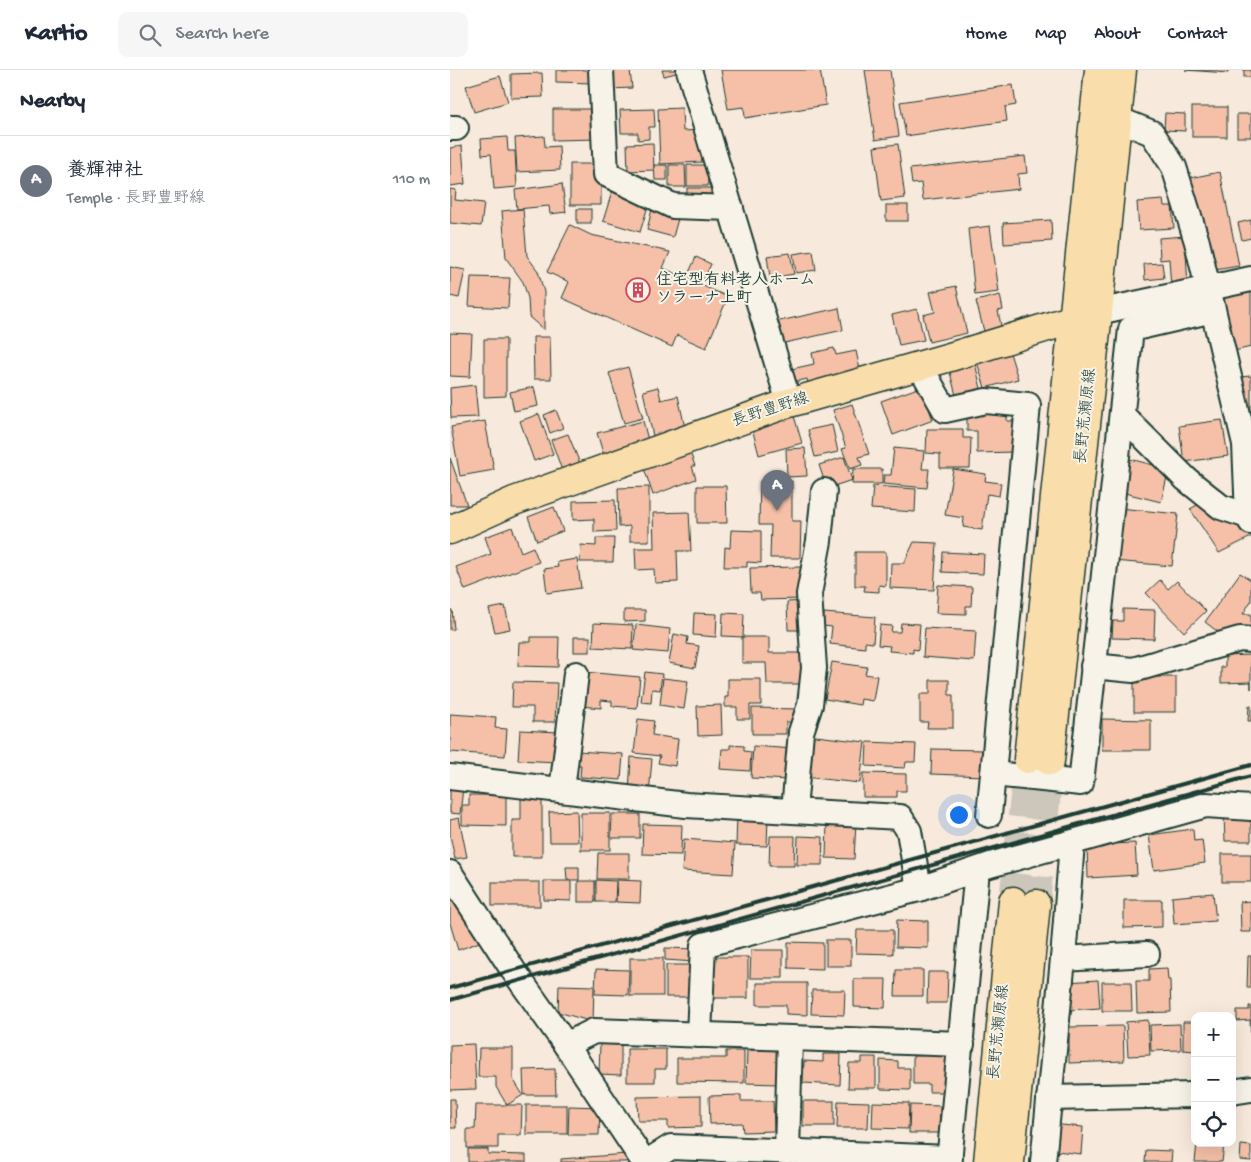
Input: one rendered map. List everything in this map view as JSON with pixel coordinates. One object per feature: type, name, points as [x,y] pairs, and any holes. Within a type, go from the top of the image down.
[{"type":"main road","name":"長野荒瀬原線","points":[[1086,315],[1099,70]]},
{"type":"main road","name":"長野荒瀬原線","points":[[1039,760],[1086,315],[1117,119],[1122,70]]},
{"type":"main road","name":"長野豊野線","points":[[450,530],[514,501],[789,404],[1086,315]]},
{"type":"main road","name":"長野荒瀬原線","points":[[988,1162],[1024,902],[1010,1162]]},
{"type":"street","points":[[601,70],[606,174],[672,206],[731,208]]},
{"type":"street","points":[[689,70],[789,404]]},
{"type":"street","points":[[1117,119],[1152,134],[1174,167],[1197,242],[1245,444],[1249,519],[1221,507],[1186,479],[1122,415]]},
{"type":"street","points":[[993,774],[1081,783],[1131,329],[1210,299],[1251,278]]},
{"type":"street","points":[[1086,315],[1210,299]]},
{"type":"street","points":[[920,366],[945,410],[986,401],[1028,405],[989,815]]},
{"type":"street","points":[[794,810],[801,732],[810,705],[814,668],[809,594],[819,541],[824,491]]},
{"type":"street","points":[[1093,666],[1134,670],[1240,640],[1251,640]]},
{"type":"street","points":[[562,790],[576,674]]},
{"type":"street","points":[[450,777],[686,805],[900,817],[909,831],[919,889]]},
{"type":"street","points":[[699,1035],[703,945],[919,889],[978,870],[1206,805],[1251,808]]},
{"type":"street","points":[[1043,1162],[1063,959],[1072,843]]},
{"type":"street","points":[[450,872],[513,970],[646,1162],[671,1147],[950,1160],[978,870]]},
{"type":"street","points":[[1063,959],[1147,954]]},
{"type":"street","points":[[566,1045],[594,1031],[962,1044]]},
{"type":"street","points":[[787,1152],[790,1038]]},
{"type":"street","points":[[1236,1091],[1251,1089]]},
{"type":"street","points":[[1049,1098],[1191,1095]]},
{"type":"building","points":[[556,70],[594,70],[593,83],[556,82]]},
{"type":"building","points":[[608,70],[630,70],[632,88],[610,89]]},
{"type":"building","points":[[662,70],[675,70],[676,73],[664,76]]},
{"type":"building","points":[[721,70],[820,70],[826,105],[745,118],[744,107],[728,109]]},
{"type":"building","points":[[865,70],[890,70],[899,136],[875,140]]},
{"type":"building","points":[[1185,70],[1228,70],[1228,73]]},
{"type":"building","points":[[1244,70],[1251,70],[1251,77],[1244,77]]},
{"type":"building","points":[[542,73],[543,97],[511,98],[511,74]]},
{"type":"building","points":[[500,76],[508,102],[474,112],[466,86]]},
{"type":"building","points":[[1013,85],[1016,105],[1005,107],[1007,121],[906,136],[900,102]]},
{"type":"building","points":[[1192,107],[1227,107],[1227,137],[1192,137]]},
{"type":"building","points":[[682,108],[683,131],[701,130],[702,162],[660,164],[658,109]]},
{"type":"building","points":[[553,109],[599,109],[599,139],[553,140]]},
{"type":"building","points":[[654,109],[655,127],[649,127],[649,139],[638,140],[638,133],[621,133],[620,110]]},
{"type":"building","points":[[1165,113],[1185,114],[1185,131],[1164,130]]},
{"type":"building","points":[[1237,114],[1251,114],[1251,137],[1237,137]]},
{"type":"building","points":[[544,136],[545,147],[559,146],[560,170],[517,172],[515,138]]},
{"type":"building","points":[[507,137],[508,151],[515,151],[517,187],[494,189],[491,154],[482,155],[481,139]]},
{"type":"building","points":[[653,143],[654,170],[628,171],[627,144]]},
{"type":"building","points":[[898,144],[905,198],[881,201],[874,147]]},
{"type":"building","points":[[462,146],[465,184],[450,186],[450,148]]},
{"type":"building","points":[[1025,156],[1027,173],[1018,174],[1019,189],[923,200],[921,183],[912,184],[910,169]]},
{"type":"building","points":[[570,164],[594,164],[594,181],[601,181],[601,205],[570,205]]},
{"type":"building","points":[[654,165],[667,165],[667,180],[655,180]]},
{"type":"building","points":[[669,165],[685,165],[686,187],[669,187]]},
{"type":"building","points":[[687,165],[707,165],[708,186],[687,186]]},
{"type":"building","points":[[1220,172],[1239,266],[1209,271],[1190,178]]},
{"type":"building","points":[[562,184],[566,212],[550,214],[549,206],[517,209],[515,190]]},
{"type":"building","points":[[687,188],[711,188],[711,201],[687,201]]},
{"type":"building","points":[[450,189],[456,190],[455,200],[484,203],[481,226],[450,223]]},
{"type":"building","points":[[612,192],[649,203],[640,232],[603,221]]},
{"type":"building","points":[[1163,200],[1164,206],[1172,206],[1174,228],[1139,230],[1137,202]]},
{"type":"building","points":[[886,205],[908,205],[908,221],[886,221]]},
{"type":"building","points":[[523,209],[527,256],[538,271],[544,292],[544,330],[529,317],[528,298],[523,282],[506,258],[502,211]]},
{"type":"building","points":[[577,209],[591,209],[591,223],[577,223]]},
{"type":"building","points":[[652,209],[679,215],[673,237],[647,230]]},
{"type":"building","points":[[1051,220],[1052,241],[1004,244],[1003,223]]},
{"type":"building","points":[[1251,220],[1251,238],[1242,240],[1238,223]]},
{"type":"building","name":"住宅型有料老人ホーム ソラーナ上町","points":[[570,225],[591,235],[670,252],[663,268],[728,297],[706,348],[677,335],[672,347],[562,298],[569,282],[547,272]]},
{"type":"building","points":[[990,226],[999,292],[975,295],[968,229]]},
{"type":"building","points":[[1185,236],[1188,287],[1171,288],[1169,259],[1160,260],[1159,238]]},
{"type":"building","points":[[813,251],[816,270],[796,273],[793,254]]},
{"type":"building","points":[[790,253],[794,274],[770,278],[767,256]]},
{"type":"building","points":[[696,257],[711,264],[702,284],[687,277]]},
{"type":"building","points":[[1162,263],[1164,278],[1145,280],[1144,264]]},
{"type":"building","points":[[450,267],[465,270],[459,298],[450,296]]},
{"type":"building","points":[[471,277],[510,278],[508,308],[469,306]]},
{"type":"building","points":[[956,286],[967,333],[929,342],[923,315],[935,312],[930,292]]},
{"type":"building","points":[[1251,289],[1251,347],[1226,353],[1214,299]]},
{"type":"building","points":[[1000,295],[1003,310],[998,311],[1002,330],[985,335],[976,301]]},
{"type":"building","points":[[839,308],[843,330],[780,344],[775,322]]},
{"type":"building","points":[[917,309],[924,340],[899,345],[892,315]]},
{"type":"building","points":[[450,333],[472,334],[470,377],[450,376]]},
{"type":"building","points":[[533,337],[550,337],[551,379],[534,379]]},
{"type":"building","points":[[484,339],[506,339],[506,396],[484,397]]},
{"type":"building","points":[[834,348],[836,355],[856,351],[861,374],[809,387],[807,379],[790,383],[787,370],[814,364],[812,353]]},
{"type":"building","points":[[1010,353],[1018,379],[985,388],[977,362]]},
{"type":"building","points":[[975,363],[982,393],[957,399],[949,369]]},
{"type":"building","points":[[628,367],[643,418],[624,423],[609,373]]},
{"type":"building","points":[[1251,376],[1251,412],[1243,412],[1240,377]]},
{"type":"building","points":[[475,385],[478,417],[451,418],[450,388]]},
{"type":"building","points":[[534,387],[538,406],[514,411],[510,392]]},
{"type":"building","points":[[658,387],[661,400],[678,396],[685,428],[653,436],[643,391]]},
{"type":"building","points":[[921,387],[933,420],[893,435],[881,401]]},
{"type":"building","points":[[852,404],[869,454],[859,457],[862,465],[850,469],[842,449],[846,448],[833,410]]},
{"type":"building","points":[[556,410],[563,428],[550,433],[544,415]]},
{"type":"building","points":[[967,413],[1007,413],[1007,421],[1014,421],[1014,452],[977,453],[977,431],[967,431]]},
{"type":"building","points":[[539,414],[553,454],[534,461],[520,421]]},
{"type":"building","points":[[794,416],[802,443],[759,455],[752,428]]},
{"type":"building","points":[[1222,420],[1228,456],[1184,462],[1179,426]]},
{"type":"building","points":[[485,421],[494,470],[460,476],[451,427]]},
{"type":"building","points":[[643,421],[649,444],[604,456],[597,433]]},
{"type":"building","points":[[832,425],[838,452],[815,457],[808,430]]},
{"type":"building","points":[[927,429],[963,429],[963,438],[971,438],[970,468],[940,468],[940,454],[926,453]]},
{"type":"building","points":[[568,434],[581,466],[563,473],[551,440]]},
{"type":"building","points":[[805,448],[807,476],[787,477],[786,449]]},
{"type":"building","points":[[894,448],[924,451],[922,469],[929,469],[927,488],[883,484],[884,475],[891,475]]},
{"type":"building","points":[[689,449],[695,466],[692,466],[696,479],[653,495],[643,465]]},
{"type":"building","points":[[844,457],[852,480],[834,486],[831,478],[824,480],[819,465]]},
{"type":"building","points":[[450,458],[467,505],[450,505]]},
{"type":"building","points":[[1130,459],[1169,469],[1161,502],[1121,492]]},
{"type":"building","points":[[853,469],[882,469],[882,484],[852,484]]},
{"type":"building","points":[[953,469],[986,474],[985,481],[1001,483],[999,496],[987,494],[982,530],[963,527],[964,518],[945,515]]},
{"type":"building","points":[[760,481],[792,481],[792,521],[801,521],[800,558],[770,558],[771,525],[759,525]]},
{"type":"building","points":[[697,486],[726,486],[727,523],[697,523]]},
{"type":"building","points":[[873,486],[916,489],[915,512],[871,509]]},
{"type":"building","points":[[649,487],[649,541],[630,541],[630,526],[619,527],[618,488]]},
{"type":"building","points":[[1208,499],[1251,531],[1251,537],[1219,553],[1190,509]]},
{"type":"building","points":[[615,500],[616,531],[594,532],[594,519],[573,520],[573,501]]},
{"type":"building","points":[[554,507],[563,531],[537,541],[528,517]]},
{"type":"building","points":[[1119,508],[1178,514],[1172,566],[1113,561]]},
{"type":"building","points":[[689,512],[691,551],[677,551],[678,582],[655,583],[654,569],[636,570],[635,548],[654,548],[653,513]]},
{"type":"building","points":[[512,527],[521,552],[533,547],[539,562],[465,590],[456,567],[491,554],[485,537]]},
{"type":"building","points":[[731,530],[761,531],[761,563],[747,562],[747,567],[724,567],[725,547],[730,548]]},
{"type":"building","points":[[596,538],[614,538],[613,562],[580,562],[581,545],[596,546]]},
{"type":"building","points":[[914,542],[937,543],[934,590],[890,588],[891,563],[904,563]]},
{"type":"building","points":[[855,552],[886,552],[886,586],[879,585],[879,592],[864,591],[865,586],[855,586]]},
{"type":"building","points":[[943,552],[984,554],[983,574],[942,572]]},
{"type":"building","points":[[577,559],[581,588],[547,593],[544,569],[558,567],[557,562]]},
{"type":"building","points":[[801,567],[802,599],[761,600],[760,593],[751,593],[750,568]]},
{"type":"building","points":[[1240,573],[1251,580],[1251,601],[1243,614],[1251,614],[1251,627],[1232,628],[1222,635],[1205,622]]},
{"type":"building","points":[[1160,580],[1168,589],[1177,581],[1206,611],[1184,632],[1146,593]]},
{"type":"building","points":[[938,585],[972,587],[971,606],[966,606],[966,614],[936,613]]},
{"type":"building","points":[[806,601],[807,630],[788,630],[787,602]]},
{"type":"building","points":[[505,606],[510,629],[495,632],[489,609]]},
{"type":"building","points":[[1123,609],[1155,610],[1154,639],[1112,638],[1113,621],[1123,621]]},
{"type":"building","points":[[450,610],[452,610],[454,629],[450,630]]},
{"type":"building","points":[[624,610],[645,610],[645,621],[624,622]]},
{"type":"building","points":[[694,613],[717,614],[716,637],[693,635]]},
{"type":"building","points":[[723,613],[744,614],[743,637],[722,636]]},
{"type":"building","points":[[824,613],[875,617],[873,643],[865,642],[865,648],[830,644],[832,627],[823,626]]},
{"type":"building","points":[[594,623],[633,625],[632,649],[593,647]]},
{"type":"building","points":[[901,623],[920,624],[918,650],[913,649],[913,653],[889,651],[890,646],[878,645],[880,625],[892,626],[891,632],[900,632]]},
{"type":"building","points":[[636,625],[670,629],[668,653],[633,650]]},
{"type":"building","points":[[925,628],[976,631],[974,661],[923,657]]},
{"type":"building","points":[[674,634],[688,637],[687,644],[699,646],[695,668],[669,663]]},
{"type":"building","points":[[531,637],[559,637],[558,667],[518,666],[519,642],[531,642]]},
{"type":"building","points":[[574,637],[590,637],[590,652],[574,652]]},
{"type":"building","points":[[742,637],[769,637],[769,653],[806,653],[806,684],[767,684],[766,663],[742,663]]},
{"type":"building","points":[[1249,648],[1251,648],[1251,682],[1221,683],[1221,667],[1225,667],[1225,656],[1250,655]]},
{"type":"building","points":[[832,662],[867,667],[865,674],[877,676],[873,701],[861,699],[860,705],[825,699]]},
{"type":"building","points":[[585,672],[640,677],[637,708],[612,706],[612,701],[601,700],[601,708],[581,706]]},
{"type":"building","points":[[645,672],[662,674],[660,690],[652,689],[651,703],[641,702]]},
{"type":"building","points":[[1134,677],[1176,677],[1176,712],[1134,712]]},
{"type":"building","points":[[663,678],[688,681],[684,709],[660,705]]},
{"type":"building","points":[[728,679],[761,679],[761,705],[750,705],[750,719],[737,719],[737,707],[725,707],[725,697],[728,697]]},
{"type":"building","points":[[930,680],[949,680],[949,695],[953,695],[953,728],[927,728],[928,722],[920,722],[920,694],[930,694]]},
{"type":"building","points":[[513,682],[557,683],[555,722],[533,722],[533,707],[512,707]]},
{"type":"building","points":[[721,705],[722,735],[698,736],[697,706]]},
{"type":"building","points":[[1249,706],[1251,706],[1251,721],[1248,721]]},
{"type":"building","points":[[752,708],[799,709],[799,723],[786,722],[786,734],[752,734]]},
{"type":"building","points":[[450,714],[496,717],[495,728],[507,729],[505,756],[450,752]]},
{"type":"building","points":[[638,719],[654,721],[652,735],[678,739],[675,766],[658,763],[660,756],[634,753]]},
{"type":"building","points":[[1102,719],[1151,720],[1151,750],[1102,750]]},
{"type":"building","points":[[520,730],[559,732],[557,762],[518,760]]},
{"type":"building","points":[[808,735],[865,742],[860,783],[804,777]]},
{"type":"building","points":[[867,742],[916,744],[915,762],[906,762],[905,768],[866,766]]},
{"type":"building","points":[[730,745],[744,746],[744,751],[751,752],[750,771],[720,769],[722,749],[730,749]]},
{"type":"building","points":[[753,746],[793,749],[790,780],[751,778]]},
{"type":"building","points":[[932,749],[985,750],[985,776],[931,774]]},
{"type":"building","points":[[577,751],[623,754],[621,780],[580,777],[581,765],[575,765]]},
{"type":"building","points":[[631,757],[652,759],[649,794],[629,793]]},
{"type":"building","points":[[863,773],[906,774],[906,791],[897,791],[897,797],[863,797]]},
{"type":"building","points":[[450,787],[463,788],[460,814],[450,813]]},
{"type":"building","points":[[469,795],[506,795],[506,826],[462,825],[462,805],[469,805]]},
{"type":"building","points":[[521,798],[542,798],[542,857],[512,857],[512,820],[521,820]]},
{"type":"building","points":[[577,811],[578,842],[550,842],[549,812]]},
{"type":"building","points":[[581,813],[610,813],[610,850],[581,850]]},
{"type":"building","points":[[612,814],[640,814],[640,838],[611,838]]},
{"type":"building","points":[[737,815],[768,816],[767,846],[736,845]]},
{"type":"building","points":[[1224,815],[1251,815],[1251,841],[1225,841]]},
{"type":"building","points":[[459,818],[467,857],[455,859],[450,835],[450,820]]},
{"type":"building","points":[[827,821],[856,822],[854,859],[826,858]]},
{"type":"building","points":[[643,824],[682,825],[681,855],[642,854]]},
{"type":"building","points":[[1193,829],[1194,841],[1202,840],[1205,863],[1154,870],[1149,835]]},
{"type":"building","points":[[770,836],[795,836],[794,866],[769,866]]},
{"type":"building","points":[[798,836],[823,837],[822,865],[797,865]]},
{"type":"building","points":[[684,839],[735,843],[733,874],[682,871]]},
{"type":"building","points":[[1135,843],[1137,875],[1088,878],[1087,845]]},
{"type":"building","points":[[598,853],[629,853],[629,879],[597,879]]},
{"type":"building","points":[[1222,854],[1251,854],[1251,882],[1222,882]]},
{"type":"building","points":[[566,867],[579,867],[579,880],[567,880]]},
{"type":"building","points":[[596,880],[616,881],[615,902],[596,902]]},
{"type":"building","points":[[617,880],[641,881],[640,903],[616,902]]},
{"type":"building","points":[[544,881],[571,881],[571,901],[544,900]]},
{"type":"building","points":[[578,881],[595,881],[595,902],[578,902]]},
{"type":"building","points":[[492,882],[540,882],[540,906],[492,906]]},
{"type":"building","points":[[1213,893],[1216,921],[1174,924],[1172,897]]},
{"type":"building","points":[[463,898],[485,940],[458,950],[450,923],[450,902]]},
{"type":"building","points":[[1124,900],[1162,900],[1162,927],[1124,928]]},
{"type":"building","points":[[1251,901],[1251,932],[1241,932],[1240,902]]},
{"type":"building","points":[[897,920],[928,921],[928,948],[896,947]]},
{"type":"building","points":[[857,930],[893,930],[893,954],[856,953]]},
{"type":"building","points":[[826,940],[851,940],[851,966],[826,966]]},
{"type":"building","points":[[788,942],[823,943],[823,969],[788,968]]},
{"type":"building","points":[[665,948],[696,949],[695,962],[665,960]]},
{"type":"building","points":[[751,950],[783,950],[783,978],[750,978]]},
{"type":"building","points":[[1248,956],[1251,956],[1251,988],[1247,988]]},
{"type":"building","points":[[713,957],[748,957],[748,998],[713,998]]},
{"type":"building","points":[[630,958],[663,958],[663,996],[630,996]]},
{"type":"building","points":[[666,965],[695,965],[695,997],[666,997]]},
{"type":"building","points":[[1167,968],[1168,980],[1170,980],[1171,1012],[1137,1013],[1136,981],[1149,981],[1149,969]]},
{"type":"building","points":[[596,969],[629,970],[628,995],[595,994]]},
{"type":"building","points":[[896,970],[923,970],[923,996],[895,996]]},
{"type":"building","points":[[928,972],[948,972],[947,1003],[927,1003]]},
{"type":"building","points":[[854,979],[886,979],[885,1008],[854,1007]]},
{"type":"building","points":[[1098,980],[1100,1008],[1069,1010],[1067,982]]},
{"type":"building","points":[[1102,982],[1131,982],[1132,1011],[1102,1011]]},
{"type":"building","points":[[757,983],[807,983],[807,1015],[786,1014],[786,1005],[757,1005]]},
{"type":"building","points":[[559,985],[594,986],[593,1022],[558,1012]]},
{"type":"building","points":[[812,990],[845,990],[844,1015],[811,1014]]},
{"type":"building","points":[[1249,1006],[1251,1006],[1251,1039],[1250,1020],[1237,1021],[1237,1010],[1249,1010]]},
{"type":"building","points":[[1148,1020],[1150,1055],[1128,1056],[1126,1022]]},
{"type":"building","points":[[1183,1022],[1191,1022],[1191,1051],[1183,1050]]},
{"type":"building","points":[[1180,1024],[1181,1050],[1151,1051],[1150,1025]]},
{"type":"building","points":[[1123,1026],[1124,1061],[1069,1063],[1069,1027]]},
{"type":"building","points":[[474,1044],[476,1089],[450,1090],[450,1045]]},
{"type":"building","points":[[600,1044],[621,1044],[621,1075],[599,1074]]},
{"type":"building","points":[[479,1048],[513,1048],[513,1079],[523,1095],[507,1105],[496,1087],[496,1077],[478,1077]]},
{"type":"building","points":[[627,1049],[666,1049],[666,1069],[655,1069],[655,1082],[627,1082]]},
{"type":"building","points":[[747,1050],[779,1050],[778,1084],[746,1083]]},
{"type":"building","points":[[726,1051],[744,1051],[744,1083],[677,1082],[677,1058],[726,1058]]},
{"type":"building","points":[[823,1054],[841,1054],[840,1085],[803,1083],[804,1061],[823,1062]]},
{"type":"building","points":[[946,1055],[946,1092],[929,1092],[929,1084],[913,1084],[913,1056]]},
{"type":"building","points":[[862,1057],[876,1057],[876,1088],[848,1088],[849,1063],[862,1063]]},
{"type":"building","points":[[880,1060],[898,1061],[898,1068],[910,1068],[910,1090],[880,1089]]},
{"type":"building","points":[[555,1069],[556,1095],[524,1095],[523,1070]]},
{"type":"building","points":[[741,1095],[741,1101],[773,1101],[774,1131],[743,1132],[742,1123],[710,1124],[709,1096]]},
{"type":"building","points":[[701,1096],[701,1127],[668,1128],[668,1121],[638,1121],[637,1097]]},
{"type":"building","points":[[450,1099],[455,1099],[456,1128],[450,1128]]},
{"type":"building","points":[[803,1101],[834,1101],[834,1126],[803,1126]]},
{"type":"building","points":[[838,1101],[869,1102],[868,1128],[837,1128]]},
{"type":"building","points":[[873,1102],[909,1103],[908,1129],[872,1128]]},
{"type":"building","points":[[476,1105],[522,1105],[521,1135],[498,1135],[498,1148],[467,1148],[467,1129],[475,1129]]},
{"type":"building","points":[[526,1105],[567,1105],[567,1134],[526,1134]]},
{"type":"building","points":[[910,1105],[940,1106],[939,1133],[909,1133]]},
{"type":"building","points":[[569,1106],[600,1107],[599,1135],[568,1135]]},
{"type":"building","points":[[1050,1124],[1083,1127],[1081,1154],[1048,1150]]},
{"type":"building","points":[[1241,1145],[1251,1146],[1251,1161],[1240,1160]]},
{"type":"building","points":[[1197,1147],[1224,1147],[1222,1162],[1195,1162]]},
{"type":"building","points":[[468,1149],[488,1149],[488,1154],[526,1155],[526,1162],[468,1162]]},
{"type":"building","points":[[1146,1150],[1172,1151],[1171,1162],[1145,1162]]},
{"type":"building","points":[[627,1154],[628,1162],[561,1162],[561,1159]]},
{"type":"tunnel","points":[[1013,901],[1028,759]]},
{"type":"tunnel","points":[[1036,904],[1050,761]]},
{"type":"railway","points":[[450,988],[1251,765]]},
{"type":"railway","points":[[450,1000],[1251,776]]},
{"type":"place","name":"住宅型有料老人ホーム ソラーナ上町","points":[[638,290]]},
{"type":"place","name":"養輝神社","points":[[777,511]]}]
